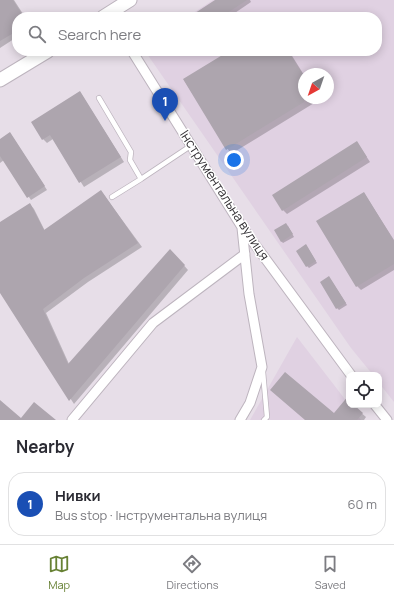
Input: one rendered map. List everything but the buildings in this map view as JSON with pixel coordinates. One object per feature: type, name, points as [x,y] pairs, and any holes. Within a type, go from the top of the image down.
[{"type":"street","points":[[113,12],[130,0]]},
{"type":"street","points":[[0,80],[40,56]]},
{"type":"street","name":"Інструментальна вулиця","points":[[135,56],[242,226],[349,372]]},
{"type":"street","points":[[240,420],[250,403],[262,367],[249,294],[242,226]]},
{"type":"street","points":[[72,420],[153,323],[245,254]]},
{"type":"street","points":[[377,408],[387,420]]},
{"type":"lane","points":[[99,98],[131,152],[130,160],[140,179]]},
{"type":"lane","points":[[112,197],[192,145]]},
{"type":"lane","points":[[262,367],[267,419]]},
{"type":"shaded area","points":[[213,0],[394,0],[394,402],[382,387],[382,372],[371,372],[351,348],[148,56],[382,56],[382,12],[195,12]]},
{"type":"shaded area","points":[[297,337],[346,401],[346,408],[352,408],[361,420],[250,420]]},
{"type":"place","name":"Нивки","points":[[165,121]]}]
